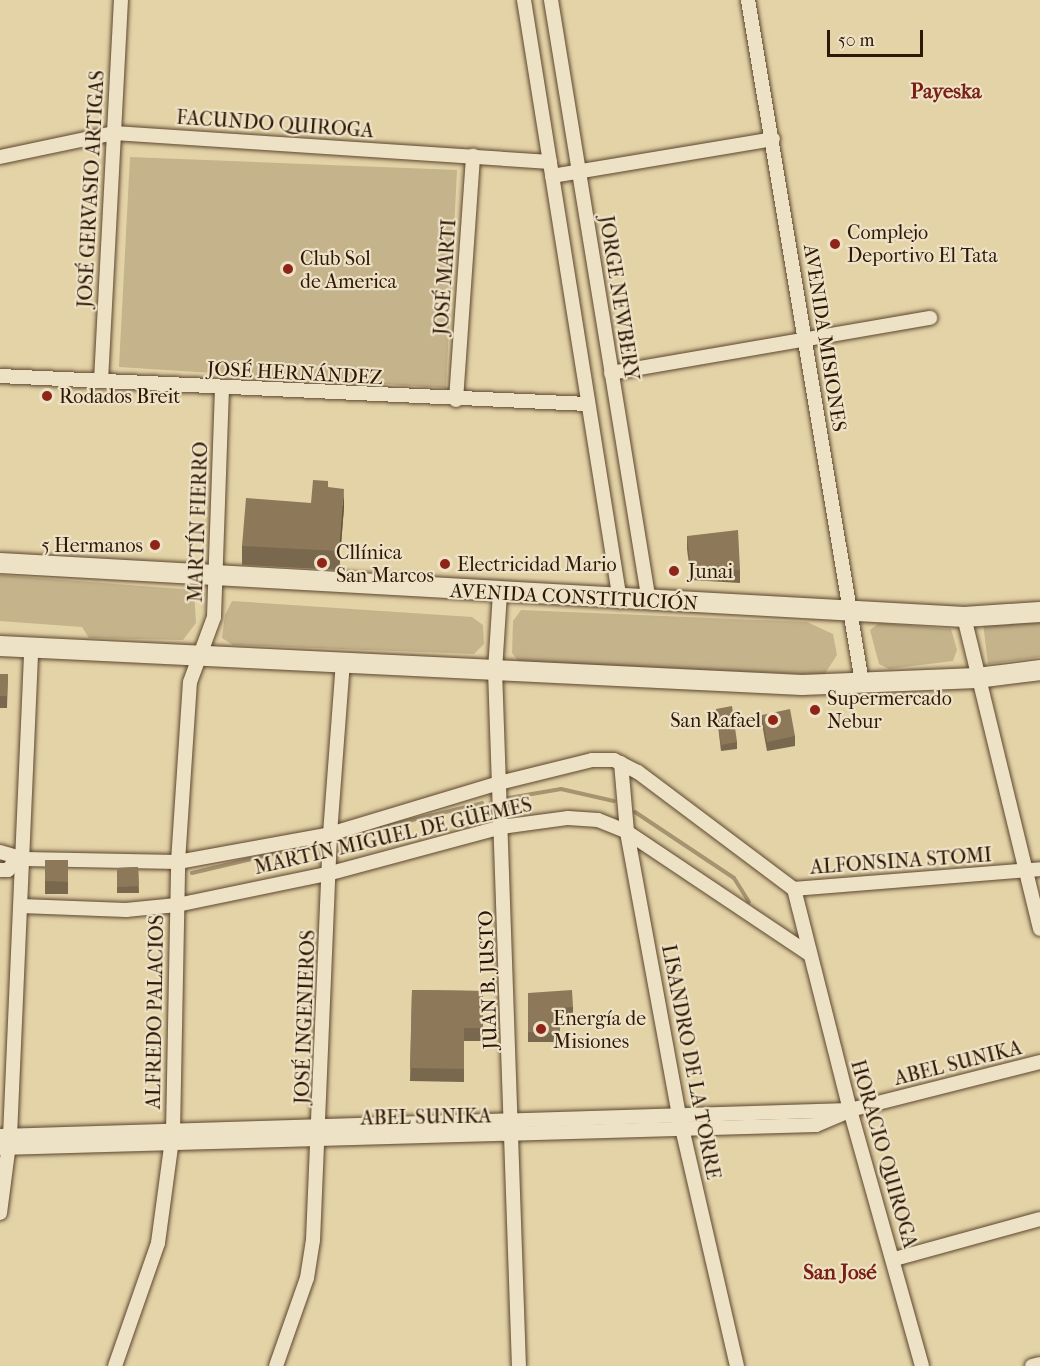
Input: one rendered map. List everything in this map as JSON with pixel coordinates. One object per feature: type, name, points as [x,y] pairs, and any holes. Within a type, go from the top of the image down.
[{"type":"main road","name":"AVENIDA CONSTITUCIÓN","points":[[0,563],[620,601],[964,617],[1040,612]]},
{"type":"main road","points":[[0,646],[202,654],[802,685],[977,678],[1040,670]]},
{"type":"street","name":"JOSÉ GERVASIO ARTIGAS","points":[[101,381],[121,0]]},
{"type":"street","points":[[524,0],[620,601]]},
{"type":"street","name":"JORGE NEWBERY","points":[[551,0],[648,602]]},
{"type":"street","name":"AVENIDA MISIONES","points":[[748,0],[862,683]]},
{"type":"street","name":"FACUNDO QUIROGA","points":[[0,157],[114,133],[550,162]]},
{"type":"street","points":[[552,176],[773,139]]},
{"type":"street","name":"JOSÉ MARTI","points":[[456,400],[473,156]]},
{"type":"street","points":[[611,373],[805,337],[930,318]]},
{"type":"street","name":"JOSÉ HERNÁNDEZ","points":[[0,376],[222,389],[588,404]]},
{"type":"street","name":"MARTÍN FIERRO","points":[[202,654],[213,617],[222,389]]},
{"type":"street","name":"JUAN B. JUSTO","points":[[500,593],[495,670],[514,1128],[519,1366]]},
{"type":"street","points":[[964,617],[977,678],[1040,929]]},
{"type":"street","points":[[0,1213],[21,906],[20,859],[31,648]]},
{"type":"street","name":"ALFREDO PALACIOS","points":[[115,1366],[158,1243],[172,1138],[178,862],[190,682],[202,654]]},
{"type":"street","name":"JOSÉ INGENIEROS","points":[[276,1366],[307,1278],[313,1240],[331,873],[330,834],[343,663]]},
{"type":"street","name":"MARTÍN MIGUEL DE GÜEMES","points":[[0,852],[20,859],[178,862],[330,834],[499,783],[592,760],[621,764],[638,772],[794,889]]},
{"type":"street","name":"LISANDRO DE LA TORRE","points":[[621,764],[627,831],[679,1115],[737,1366]]},
{"type":"street","name":"MARTÍN MIGUEL DE GÜEMES","points":[[21,906],[126,910],[177,905],[331,873],[501,827],[568,818],[598,820],[627,831],[808,953]]},
{"type":"street","points":[[0,870],[8,870],[20,859]]},
{"type":"street","name":"ALFONSINA STOMI","points":[[808,953],[794,889],[1040,869]]},
{"type":"street","name":"HORACIO QUIROGA","points":[[808,953],[850,1110],[895,1259],[922,1366]]},
{"type":"street","name":"ABEL SUNIKA","points":[[5,1142],[319,1132],[514,1128],[683,1130],[816,1125],[850,1110],[1040,1062]]},
{"type":"street","name":"ABEL SUNIKA","points":[[514,1128],[679,1115],[850,1110]]},
{"type":"street","points":[[895,1259],[1040,1219]]},
{"type":"street","points":[[1032,1366],[1040,1364]]},
{"type":"shaded area","name":"Club Sol de America","points":[[130,157],[457,170],[446,388],[119,367]]},
{"type":"shaded area","points":[[0,575],[194,590],[196,623],[183,640],[89,638],[82,627],[0,621]]},
{"type":"shaded area","points":[[232,601],[472,617],[483,625],[484,644],[474,654],[233,645],[222,638],[225,615]]},
{"type":"shaded area","points":[[521,610],[807,622],[833,634],[837,655],[824,675],[519,662],[512,653],[513,621]]},
{"type":"shaded area","points":[[1040,621],[1040,657],[988,664],[983,623]]},
{"type":"shaded area","points":[[879,623],[951,629],[957,650],[953,661],[889,669],[879,664],[870,630]]},
{"type":"building","points":[[313,480],[328,481],[328,487],[344,489],[339,551],[242,546],[246,498],[311,503]]},
{"type":"building","points":[[738,530],[740,570],[691,568],[687,536]]},
{"type":"building","points":[[0,674],[8,674],[7,696],[0,696]]},
{"type":"building","points":[[732,706],[737,742],[721,745],[716,709]]},
{"type":"building","points":[[790,709],[795,736],[767,742],[762,715]]},
{"type":"building","points":[[45,860],[68,860],[68,882],[45,881]]},
{"type":"building","points":[[138,867],[139,886],[117,887],[117,868]]},
{"type":"building","points":[[412,990],[483,991],[483,1028],[464,1028],[464,1069],[410,1068]]},
{"type":"building","points":[[572,990],[573,1007],[560,1008],[560,1033],[528,1032],[528,993]]},
{"type":"waterway","points":[[508,798],[561,789],[614,801]]},
{"type":"waterway","points":[[346,836],[482,803]]},
{"type":"waterway","points":[[635,812],[734,878],[749,902]]},
{"type":"waterway","points":[[192,873],[319,843]]},
{"type":"place","name":"Complejo Deportivo El Tata","points":[[835,244]]},
{"type":"place","name":"Club Sol de America","points":[[288,269]]},
{"type":"place","name":"Rodados Breit","points":[[47,396]]},
{"type":"place","name":"5 Hermanos","points":[[155,545]]},
{"type":"place","name":"Cllínica San Marcos","points":[[322,563]]},
{"type":"place","name":"Electricidad Mario","points":[[445,564]]},
{"type":"place","name":"Junai","points":[[674,571]]},
{"type":"place","name":"Supermercado Nebur","points":[[815,710]]},
{"type":"place","name":"San Rafael","points":[[773,720]]},
{"type":"place","name":"Energía de Misiones","points":[[541,1029]]},
{"type":"district","name":"Payeska","points":[[946,91]]},
{"type":"district","name":"San José","points":[[840,1272]]}]
